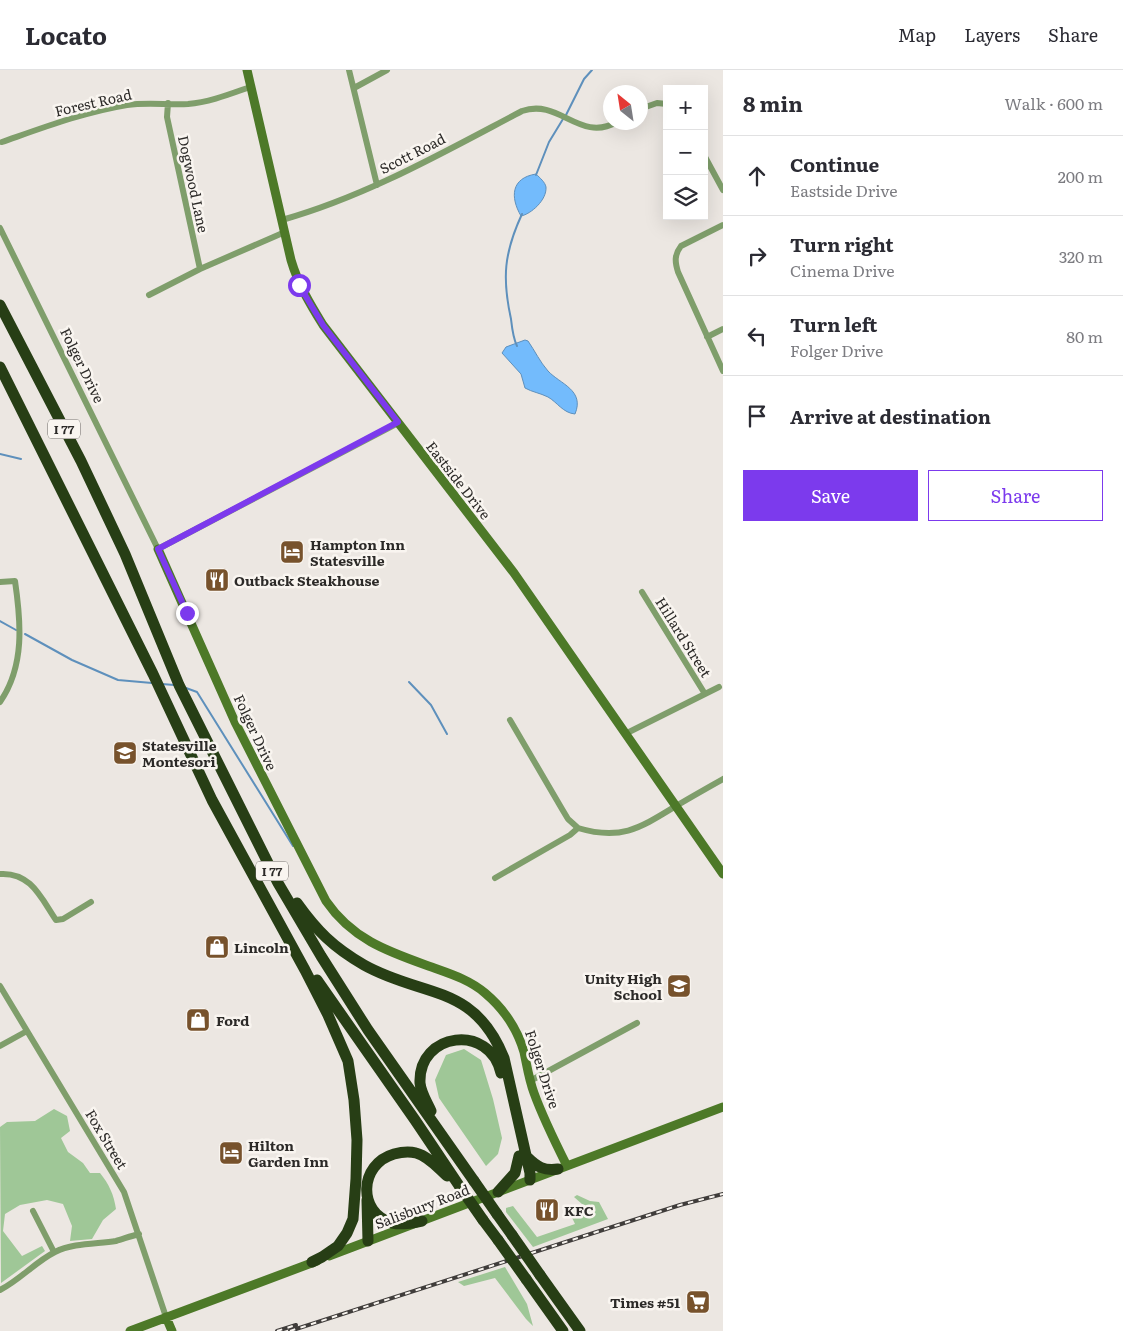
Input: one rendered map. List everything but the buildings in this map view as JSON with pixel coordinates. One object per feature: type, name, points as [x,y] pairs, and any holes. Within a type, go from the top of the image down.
[{"type":"highway","name":"I 77","points":[[0,305],[81,461],[125,554],[179,686],[278,883],[368,1030],[580,1331]]},
{"type":"highway","name":"I 77","points":[[0,367],[153,674],[212,800],[280,925],[483,1220],[563,1331]]},
{"type":"highway","points":[[218,763],[292,895],[316,928],[339,949],[365,965],[460,1002],[475,1013],[497,1041],[504,1058],[523,1157],[515,1174],[498,1192]]},
{"type":"highway","points":[[280,925],[328,1016],[348,1061],[354,1100],[357,1140],[352,1218],[347,1234],[338,1246],[322,1258],[312,1262]]},
{"type":"highway","points":[[462,1164],[432,1114],[423,1096],[420,1083],[421,1070],[426,1058],[435,1048],[446,1042],[460,1039],[484,1046],[498,1062],[523,1157],[530,1173],[530,1180]]},
{"type":"highway","points":[[368,1241],[366,1183],[370,1172],[378,1163],[389,1156],[403,1152],[417,1153],[429,1160],[460,1187]]},
{"type":"highway","points":[[523,1157],[536,1166],[548,1171],[563,1168]]},
{"type":"highway","points":[[366,1194],[377,1214],[384,1220],[408,1224],[422,1221]]},
{"type":"highway","points":[[354,1202],[362,1230],[368,1241]]},
{"type":"street","name":"Eastside Drive","points":[[246,70],[295,272],[299,285],[310,305],[323,325],[514,573],[625,734],[720,864],[723,874]]},
{"type":"street","points":[[349,70],[377,185]]},
{"type":"street","points":[[354,88],[387,70]]},
{"type":"street","name":"Forest Road","points":[[2,142],[47,126],[125,106],[201,102],[250,87]]},
{"type":"street","name":"Dogwood Lane","points":[[168,103],[167,117],[200,269]]},
{"type":"street","points":[[648,107],[657,103],[663,104]]},
{"type":"street","name":"Scott Road","points":[[282,220],[322,208],[377,185],[531,108],[541,108],[594,129],[603,129]]},
{"type":"street","points":[[708,162],[723,190]]},
{"type":"street","points":[[723,226],[682,246],[675,256],[678,272],[723,371]]},
{"type":"street","name":"Folger Drive","points":[[0,228],[158,549],[235,722],[316,884],[336,916],[363,939],[389,952],[475,985],[509,1018],[516,1030],[524,1052],[530,1081],[563,1168]]},
{"type":"street","points":[[149,295],[200,269],[285,232]]},
{"type":"street","points":[[707,337],[723,330]]},
{"type":"street","points":[[158,549],[398,422]]},
{"type":"street","points":[[0,582],[15,581],[21,622],[20,646],[15,671],[7,692],[0,702]]},
{"type":"street","name":"Hillard Street","points":[[642,592],[705,694]]},
{"type":"street","points":[[625,734],[719,687]]},
{"type":"street","points":[[510,720],[562,810],[578,828],[593,832],[626,832],[642,827],[723,779]]},
{"type":"street","points":[[495,878],[570,835],[578,828]]},
{"type":"street","points":[[0,874],[14,874],[26,879],[56,920],[63,919],[91,902]]},
{"type":"street","name":"Fox Street","points":[[0,986],[124,1192],[166,1317]]},
{"type":"street","points":[[530,1081],[636,1023]]},
{"type":"street","points":[[0,1046],[27,1031]]},
{"type":"street","name":"Salisbury Road","points":[[130,1331],[723,1107]]},
{"type":"street","points":[[33,1211],[54,1252]]},
{"type":"street","points":[[0,1290],[15,1282],[54,1252],[74,1246],[117,1240],[138,1234]]},
{"type":"street","points":[[166,1317],[172,1331]]},
{"type":"green space","points":[[464,1049],[481,1060],[502,1138],[498,1154],[486,1166],[439,1098],[435,1080],[446,1055]]},
{"type":"green space","points":[[54,1109],[67,1116],[70,1131],[61,1138],[68,1152],[83,1163],[90,1173],[100,1173],[111,1190],[116,1209],[103,1220],[92,1239],[70,1241],[72,1226],[63,1204],[47,1200],[20,1205],[5,1214],[3,1231],[22,1256],[42,1246],[45,1251],[1,1283],[0,1127],[7,1122],[35,1121]]},
{"type":"green space","points":[[577,1195],[590,1201],[599,1202],[608,1219],[533,1247],[506,1212],[506,1208],[513,1206],[537,1237],[575,1224],[567,1207],[569,1206],[582,1212],[588,1207],[574,1197]]},
{"type":"green space","points":[[505,1267],[527,1304],[533,1326],[495,1278],[464,1286],[458,1282]]},
{"type":"water","points":[[536,174],[545,185],[546,192],[534,209],[521,216],[515,202],[515,189],[522,180]]},
{"type":"water","points":[[525,340],[528,341],[548,371],[574,393],[577,399],[575,414],[564,410],[548,397],[525,388],[521,374],[502,353],[506,347]]},
{"type":"waterway","points":[[566,115],[584,79],[592,70]]},
{"type":"waterway","points":[[536,175],[549,142],[563,119]]},
{"type":"waterway","points":[[517,346],[512,329],[506,291],[506,266],[511,241],[522,214]]},
{"type":"waterway","points":[[0,454],[21,459]]},
{"type":"waterway","points":[[0,621],[16,630]]},
{"type":"waterway","points":[[25,634],[72,660],[118,680],[152,683]]},
{"type":"waterway","points":[[409,682],[431,705],[447,734]]},
{"type":"waterway","points":[[162,684],[174,685]]},
{"type":"waterway","points":[[186,688],[197,692],[293,846]]},
{"type":"railway","points":[[290,1331],[680,1205],[723,1194]]},
{"type":"railway","points":[[277,1331],[296,1325]]},
{"type":"place","name":"Hampton Inn Statesville","points":[[292,552]]},
{"type":"place","name":"Outback Steakhouse","points":[[217,580]]},
{"type":"place","name":"Statesville Montesori","points":[[125,753]]},
{"type":"place","name":"Lincoln","points":[[217,947]]},
{"type":"place","name":"Unity High School","points":[[679,986]]},
{"type":"place","name":"Ford","points":[[198,1020]]},
{"type":"place","name":"Hilton Garden Inn","points":[[231,1153]]},
{"type":"place","name":"KFC","points":[[547,1210]]},
{"type":"place","name":"Times #51","points":[[698,1302]]},
{"type":"route","points":[[187,613],[158,549],[398,422],[323,325],[299,285]]}]
